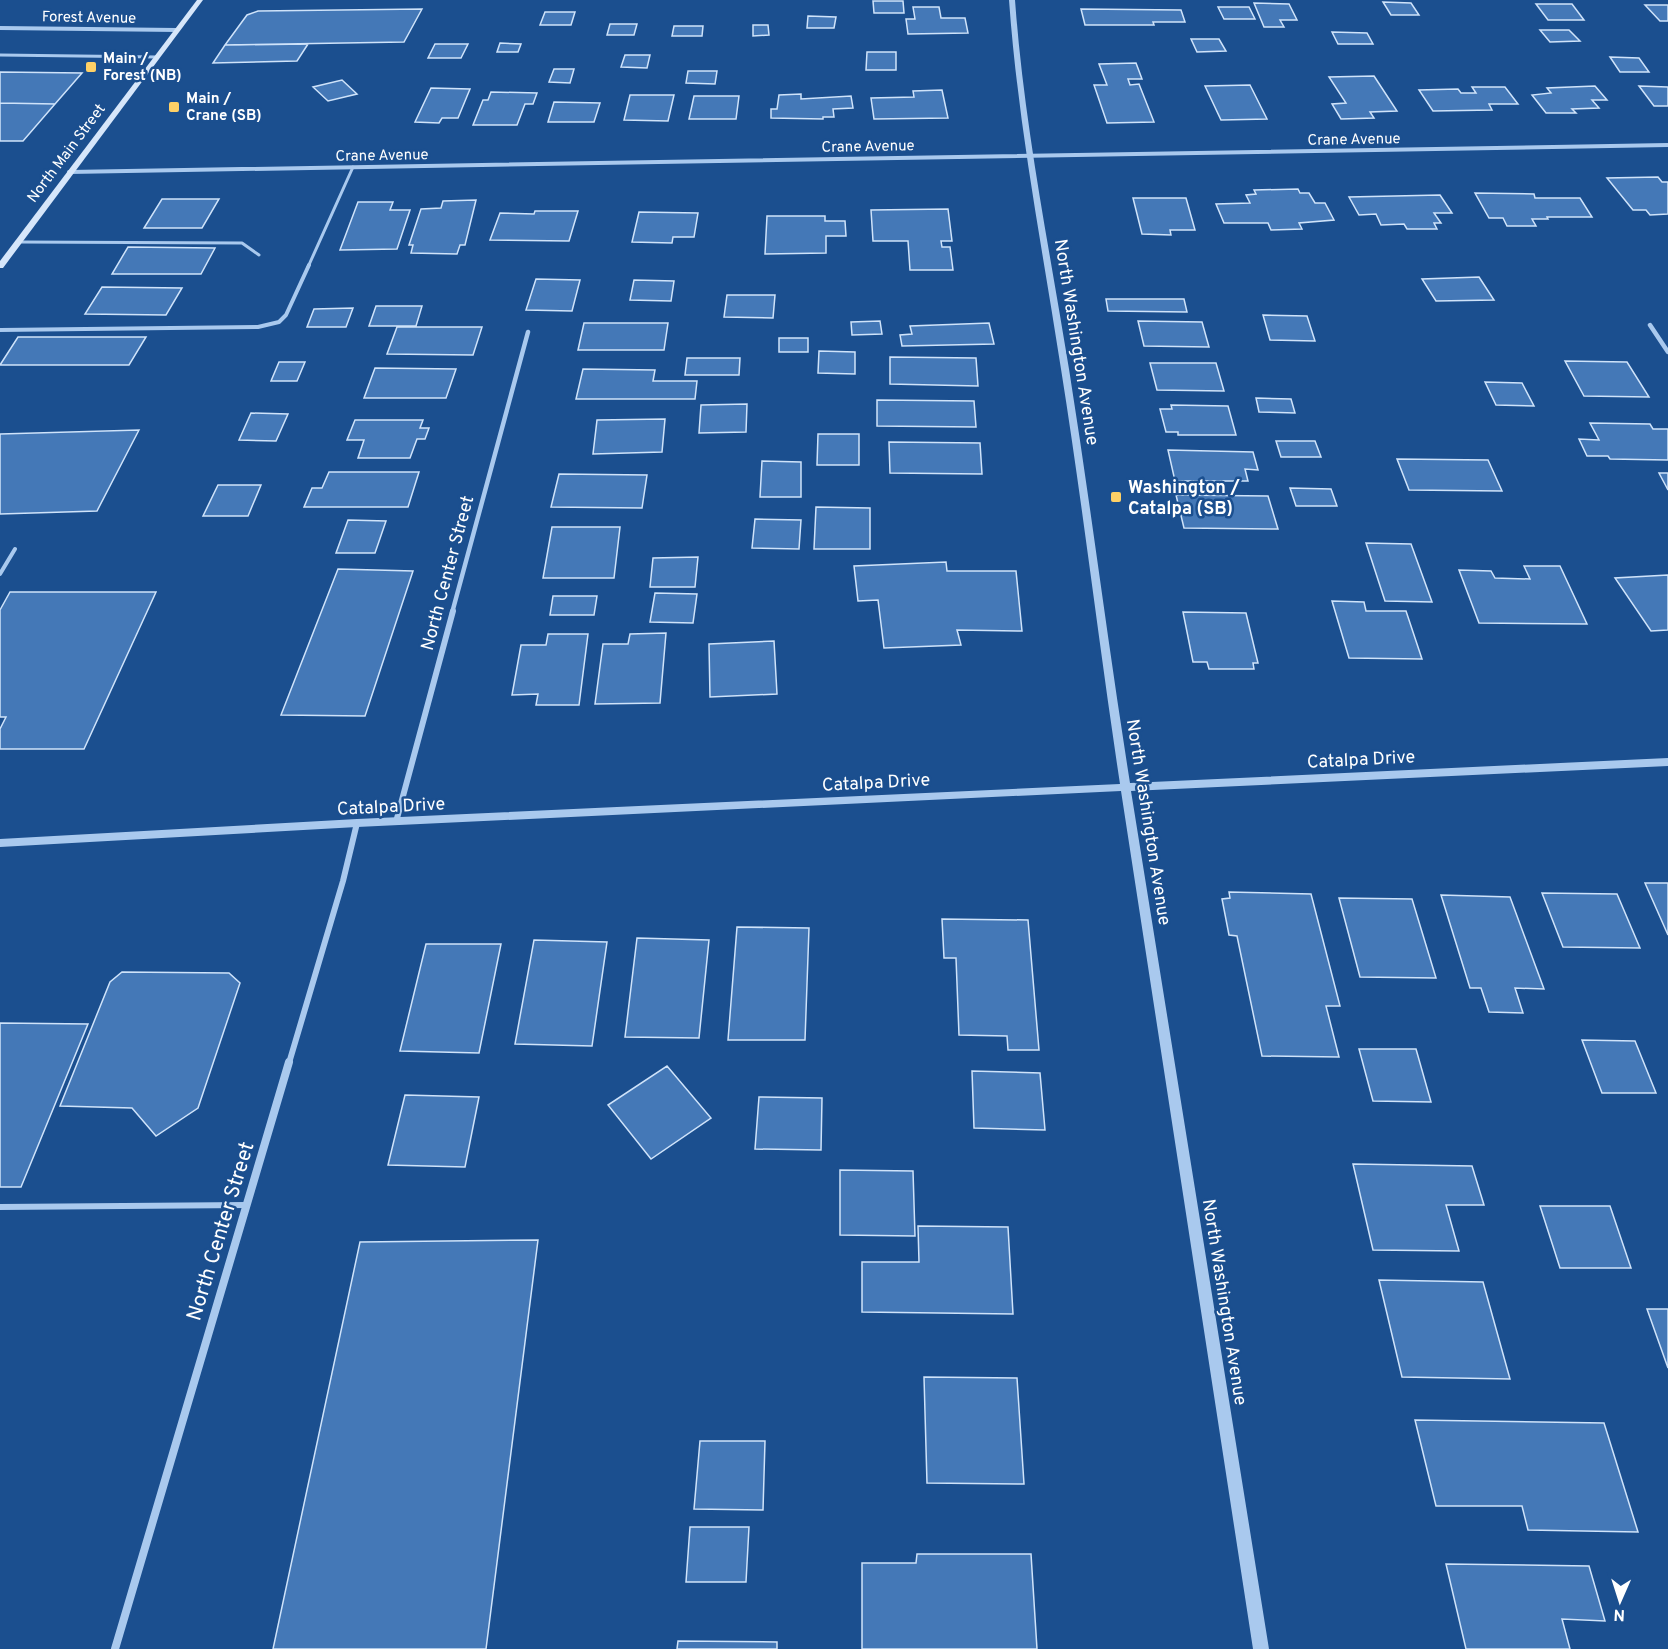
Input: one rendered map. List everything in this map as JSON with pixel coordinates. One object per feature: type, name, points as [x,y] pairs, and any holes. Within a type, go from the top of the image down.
[{"type":"main road","name":"North Main Street","points":[[0,266],[200,0]]},
{"type":"street","name":"North Washington Avenue","points":[[1012,0],[1014,44],[1029,156],[1064,360],[1124,787],[1261,1649]]},
{"type":"street","name":"Forest Avenue","points":[[0,28],[177,30]]},
{"type":"street","name":"Crane Avenue","points":[[69,172],[1668,145]]},
{"type":"street","points":[[1650,324],[1668,352]]},
{"type":"street","name":"North Center Street","points":[[396,822],[528,332]]},
{"type":"street","name":"Catalpa Drive","points":[[0,843],[1668,762]]},
{"type":"street","name":"North Center Street","points":[[115,1649],[343,881],[357,824]]},
{"type":"lane","points":[[0,55],[157,57]]},
{"type":"lane","points":[[0,330],[258,327],[279,322],[286,315],[352,167]]},
{"type":"lane","points":[[16,242],[242,243],[260,255]]},
{"type":"lane","points":[[0,574],[15,549]]},
{"type":"lane","points":[[0,1207],[247,1205]]},
{"type":"building","points":[[873,1],[903,1],[904,13],[874,13]]},
{"type":"building","points":[[1383,2],[1411,3],[1419,15],[1391,15]]},
{"type":"building","points":[[1254,3],[1289,4],[1297,20],[1280,20],[1284,27],[1264,27]]},
{"type":"building","points":[[1536,4],[1572,4],[1584,20],[1548,20]]},
{"type":"building","points":[[1645,5],[1668,5],[1668,21],[1660,21]]},
{"type":"building","points":[[913,7],[939,7],[941,18],[965,18],[968,33],[908,34],[906,19],[915,19]]},
{"type":"building","points":[[1218,7],[1249,7],[1255,19],[1224,19]]},
{"type":"building","points":[[422,9],[404,42],[225,45],[247,15],[258,11]]},
{"type":"building","points":[[1081,9],[1181,10],[1185,22],[1153,22],[1154,25],[1085,25]]},
{"type":"building","points":[[545,12],[575,12],[571,25],[540,25]]},
{"type":"building","points":[[808,16],[836,17],[834,28],[807,28]]},
{"type":"building","points":[[610,24],[637,24],[634,35],[607,35]]},
{"type":"building","points":[[753,25],[768,25],[769,35],[753,36]]},
{"type":"building","points":[[674,26],[703,26],[702,36],[672,36]]},
{"type":"building","points":[[1540,30],[1569,30],[1580,41],[1550,42]]},
{"type":"building","points":[[1332,32],[1367,33],[1373,44],[1338,44]]},
{"type":"building","points":[[1191,39],[1219,39],[1226,51],[1197,52]]},
{"type":"building","points":[[500,43],[521,44],[518,52],[497,52]]},
{"type":"building","points":[[308,44],[297,61],[213,63],[225,45]]},
{"type":"building","points":[[435,44],[468,44],[461,58],[428,58]]},
{"type":"building","points":[[867,52],[896,52],[896,70],[866,70]]},
{"type":"building","points":[[625,55],[650,55],[647,68],[621,67]]},
{"type":"building","points":[[1610,57],[1639,58],[1649,72],[1620,72]]},
{"type":"building","points":[[1136,63],[1142,79],[1128,79],[1130,85],[1139,84],[1154,122],[1107,123],[1094,85],[1107,85],[1099,64]]},
{"type":"building","points":[[554,69],[574,69],[570,83],[549,82]]},
{"type":"building","points":[[688,71],[717,71],[715,84],[686,83]]},
{"type":"building","points":[[0,72],[82,73],[55,104],[0,103]]},
{"type":"building","points":[[1374,76],[1397,111],[1370,112],[1374,118],[1341,119],[1332,104],[1346,103],[1329,77]]},
{"type":"building","points":[[342,80],[357,94],[328,101],[313,87]]},
{"type":"building","points":[[1250,85],[1267,119],[1221,120],[1205,86]]},
{"type":"building","points":[[1595,86],[1607,100],[1592,100],[1599,108],[1572,109],[1576,113],[1546,113],[1532,95],[1551,93],[1547,88]]},
{"type":"building","points":[[1639,86],[1668,87],[1668,106],[1654,106]]},
{"type":"building","points":[[1472,87],[1505,87],[1518,104],[1489,104],[1492,110],[1433,111],[1419,90],[1458,89],[1461,93],[1476,93]]},
{"type":"building","points":[[431,88],[470,89],[458,118],[442,118],[439,123],[415,122]]},
{"type":"building","points":[[942,90],[948,118],[874,119],[871,98],[914,97],[913,91]]},
{"type":"building","points":[[491,92],[537,93],[533,104],[525,104],[517,125],[473,125],[483,100],[488,100]]},
{"type":"building","points":[[801,94],[801,99],[851,96],[853,108],[833,109],[834,117],[823,117],[823,119],[771,118],[771,109],[777,109],[779,95]]},
{"type":"building","points":[[630,95],[674,95],[668,121],[624,120]]},
{"type":"building","points":[[694,96],[739,96],[736,119],[689,119]]},
{"type":"building","points":[[554,102],[600,103],[594,122],[548,122]]},
{"type":"building","points":[[0,103],[55,104],[23,141],[0,141]]},
{"type":"building","points":[[1658,177],[1662,182],[1668,182],[1668,214],[1650,215],[1646,210],[1633,210],[1607,178]]},
{"type":"building","points":[[1298,189],[1300,193],[1309,193],[1315,203],[1325,203],[1334,220],[1299,223],[1302,229],[1271,230],[1268,223],[1224,223],[1216,204],[1250,203],[1246,195],[1256,194],[1254,190]]},
{"type":"building","points":[[1475,193],[1534,194],[1535,198],[1580,198],[1592,217],[1547,217],[1548,219],[1532,219],[1536,226],[1507,226],[1503,218],[1489,218]]},
{"type":"building","points":[[1440,195],[1452,213],[1434,213],[1441,223],[1434,223],[1437,229],[1407,229],[1404,224],[1381,225],[1376,214],[1359,215],[1349,197]]},
{"type":"building","points":[[1133,198],[1186,198],[1195,230],[1170,230],[1171,235],[1142,234]]},
{"type":"building","points":[[162,199],[219,199],[202,228],[144,228]]},
{"type":"building","points":[[476,200],[465,245],[460,245],[457,254],[411,253],[413,245],[409,245],[421,209],[441,208],[443,201]]},
{"type":"building","points":[[358,202],[393,202],[390,210],[410,210],[397,249],[340,250]]},
{"type":"building","points":[[948,209],[952,241],[941,241],[942,247],[950,247],[953,270],[910,270],[908,241],[873,241],[871,210]]},
{"type":"building","points":[[535,211],[578,211],[569,241],[490,240],[500,213],[534,214]]},
{"type":"building","points":[[639,212],[698,213],[694,237],[673,237],[672,243],[632,242]]},
{"type":"building","points":[[767,216],[825,216],[825,221],[845,221],[846,236],[826,236],[826,253],[765,254]]},
{"type":"building","points":[[128,247],[215,248],[201,274],[112,274]]},
{"type":"building","points":[[1479,277],[1494,300],[1436,301],[1422,279]]},
{"type":"building","points":[[536,279],[580,280],[572,311],[526,310]]},
{"type":"building","points":[[634,280],[674,281],[671,301],[630,300]]},
{"type":"building","points":[[102,287],[182,288],[166,315],[85,314]]},
{"type":"building","points":[[727,295],[775,295],[773,318],[724,317]]},
{"type":"building","points":[[1106,299],[1184,299],[1187,312],[1108,311]]},
{"type":"building","points":[[376,306],[422,306],[416,326],[369,326]]},
{"type":"building","points":[[353,308],[346,327],[307,327],[314,309]]},
{"type":"building","points":[[1263,315],[1307,316],[1315,341],[1270,340]]},
{"type":"building","points":[[880,321],[882,334],[852,335],[851,322]]},
{"type":"building","points":[[1138,321],[1202,322],[1209,347],[1144,346]]},
{"type":"building","points":[[584,323],[668,323],[664,350],[578,350]]},
{"type":"building","points":[[989,323],[994,344],[902,346],[900,335],[912,334],[910,326]]},
{"type":"building","points":[[397,327],[482,327],[473,355],[387,354]]},
{"type":"building","points":[[18,337],[146,337],[129,365],[0,365]]},
{"type":"building","points":[[779,338],[808,338],[808,352],[779,352]]},
{"type":"building","points":[[819,351],[855,352],[855,374],[818,373]]},
{"type":"building","points":[[890,357],[976,358],[978,386],[890,384]]},
{"type":"building","points":[[687,358],[740,358],[739,375],[685,375]]},
{"type":"building","points":[[1565,361],[1627,362],[1649,397],[1584,396]]},
{"type":"building","points":[[279,362],[305,362],[297,381],[271,381]]},
{"type":"building","points":[[1150,363],[1216,363],[1224,391],[1157,390]]},
{"type":"building","points":[[375,368],[456,369],[446,398],[364,398]]},
{"type":"building","points":[[583,369],[655,370],[653,381],[697,381],[695,399],[576,399]]},
{"type":"building","points":[[1485,382],[1522,383],[1534,406],[1496,405]]},
{"type":"building","points":[[1256,398],[1291,399],[1295,413],[1259,412]]},
{"type":"building","points":[[877,400],[974,401],[976,427],[877,426]]},
{"type":"building","points":[[747,404],[746,432],[699,433],[701,405]]},
{"type":"building","points":[[1171,405],[1228,406],[1236,435],[1178,435],[1178,432],[1166,432],[1160,409],[1172,409]]},
{"type":"building","points":[[251,413],[288,414],[276,441],[239,440]]},
{"type":"building","points":[[665,419],[662,452],[593,454],[597,420]]},
{"type":"building","points":[[355,420],[423,420],[420,428],[429,428],[425,439],[417,439],[410,458],[358,458],[364,440],[347,440]]},
{"type":"building","points":[[1590,423],[1650,424],[1653,429],[1668,429],[1668,460],[1610,459],[1608,456],[1587,456],[1579,439],[1599,440]]},
{"type":"building","points":[[139,430],[97,511],[0,514],[0,434]]},
{"type":"building","points":[[818,434],[859,434],[859,465],[817,465]]},
{"type":"building","points":[[1276,441],[1315,441],[1321,457],[1281,457]]},
{"type":"building","points":[[889,442],[980,443],[982,474],[890,473]]},
{"type":"building","points":[[1168,450],[1253,452],[1258,470],[1245,469],[1248,481],[1175,481]]},
{"type":"building","points":[[1397,459],[1488,460],[1502,491],[1409,490]]},
{"type":"building","points":[[762,461],[801,462],[801,497],[760,497]]},
{"type":"building","points":[[329,472],[419,472],[408,507],[304,507],[312,488],[322,488]]},
{"type":"building","points":[[1659,473],[1668,473],[1668,490]]},
{"type":"building","points":[[559,474],[647,475],[642,508],[551,507]]},
{"type":"building","points":[[218,485],[261,485],[248,516],[203,516]]},
{"type":"building","points":[[1290,488],[1331,489],[1337,506],[1296,506]]},
{"type":"building","points":[[1176,495],[1268,496],[1278,529],[1184,528]]},
{"type":"building","points":[[816,507],[870,508],[870,549],[814,549]]},
{"type":"building","points":[[755,519],[801,520],[799,549],[752,548]]},
{"type":"building","points":[[348,520],[386,521],[375,553],[336,553]]},
{"type":"building","points":[[552,527],[620,527],[614,578],[543,578]]},
{"type":"building","points":[[1366,543],[1411,544],[1432,602],[1385,601]]},
{"type":"building","points":[[698,557],[695,587],[650,587],[653,558]]},
{"type":"building","points":[[946,562],[947,571],[1016,571],[1022,631],[957,630],[961,645],[884,648],[878,600],[858,601],[854,566]]},
{"type":"building","points":[[1524,566],[1560,566],[1587,624],[1479,623],[1459,570],[1491,571],[1495,578],[1530,579]]},
{"type":"building","points":[[338,569],[413,571],[365,716],[281,715]]},
{"type":"building","points":[[1668,575],[1668,630],[1651,631],[1615,578]]},
{"type":"building","points":[[10,592],[156,592],[84,749],[0,749],[0,729],[6,717],[0,717],[0,610]]},
{"type":"building","points":[[655,593],[697,594],[693,623],[650,622]]},
{"type":"building","points":[[553,596],[597,596],[594,615],[550,615]]},
{"type":"building","points":[[1332,601],[1364,602],[1366,611],[1406,611],[1422,659],[1349,658]]},
{"type":"building","points":[[1183,612],[1246,613],[1258,663],[1253,663],[1254,669],[1209,669],[1207,662],[1193,662]]},
{"type":"building","points":[[666,633],[660,703],[595,704],[603,644],[628,644],[630,634]]},
{"type":"building","points":[[548,634],[588,634],[579,705],[536,705],[538,694],[512,695],[521,645],[546,645]]},
{"type":"building","points":[[774,641],[777,694],[710,697],[709,644]]},
{"type":"building","points":[[1645,883],[1668,883],[1668,935]]},
{"type":"building","points":[[1229,892],[1311,894],[1340,1006],[1326,1006],[1339,1057],[1262,1056],[1237,936],[1229,935],[1222,899],[1230,898]]},
{"type":"building","points":[[1542,893],[1617,894],[1640,948],[1563,947]]},
{"type":"building","points":[[1441,895],[1510,897],[1544,989],[1515,988],[1523,1013],[1489,1012],[1481,988],[1470,988]]},
{"type":"building","points":[[1339,898],[1412,899],[1436,978],[1360,977]]},
{"type":"building","points":[[942,919],[1028,920],[1039,1050],[1008,1050],[1007,1036],[959,1035],[956,958],[944,958]]},
{"type":"building","points":[[737,927],[809,928],[805,1040],[728,1040]]},
{"type":"building","points":[[637,938],[709,940],[699,1038],[625,1037]]},
{"type":"building","points":[[534,940],[607,942],[592,1046],[515,1044]]},
{"type":"building","points":[[426,944],[501,944],[479,1053],[400,1051]]},
{"type":"building","points":[[122,972],[229,973],[240,983],[198,1108],[156,1136],[132,1108],[60,1106],[110,982]]},
{"type":"building","points":[[0,1023],[88,1024],[21,1187],[0,1187]]},
{"type":"building","points":[[1582,1040],[1635,1041],[1656,1093],[1602,1093]]},
{"type":"building","points":[[1359,1049],[1416,1049],[1431,1102],[1373,1101]]},
{"type":"building","points":[[667,1066],[711,1118],[651,1159],[608,1105]]},
{"type":"building","points":[[972,1071],[1040,1073],[1045,1130],[974,1128]]},
{"type":"building","points":[[405,1095],[479,1097],[465,1167],[388,1165]]},
{"type":"building","points":[[759,1097],[822,1098],[821,1150],[755,1149]]},
{"type":"building","points":[[1353,1164],[1472,1166],[1484,1205],[1446,1205],[1459,1251],[1373,1250]]},
{"type":"building","points":[[840,1170],[913,1171],[915,1236],[840,1235]]},
{"type":"building","points":[[1540,1206],[1610,1206],[1631,1268],[1560,1268]]},
{"type":"building","points":[[918,1226],[1008,1227],[1013,1314],[862,1312],[862,1262],[919,1262]]},
{"type":"building","points":[[538,1240],[486,1649],[273,1649],[360,1242]]},
{"type":"building","points":[[1379,1280],[1483,1282],[1510,1379],[1402,1377]]},
{"type":"building","points":[[1647,1309],[1668,1309],[1668,1368]]},
{"type":"building","points":[[924,1377],[1017,1378],[1024,1484],[927,1483]]},
{"type":"building","points":[[1415,1420],[1604,1423],[1638,1532],[1528,1530],[1522,1506],[1436,1506]]},
{"type":"building","points":[[700,1441],[765,1441],[763,1510],[694,1509]]},
{"type":"building","points":[[690,1527],[749,1527],[746,1582],[686,1582]]},
{"type":"building","points":[[917,1554],[1031,1554],[1037,1649],[862,1649],[862,1563],[916,1563]]},
{"type":"building","points":[[1446,1564],[1589,1566],[1605,1621],[1562,1619],[1570,1649],[1466,1649]]},
{"type":"building","points":[[678,1641],[777,1642],[777,1649],[677,1649]]},
{"type":"place","name":"Main / Forest (NB)","points":[[91,67]]},
{"type":"place","name":"Main / Crane (SB)","points":[[174,107]]},
{"type":"place","name":"Washington / Catalpa (SB)","points":[[1116,497]]}]
